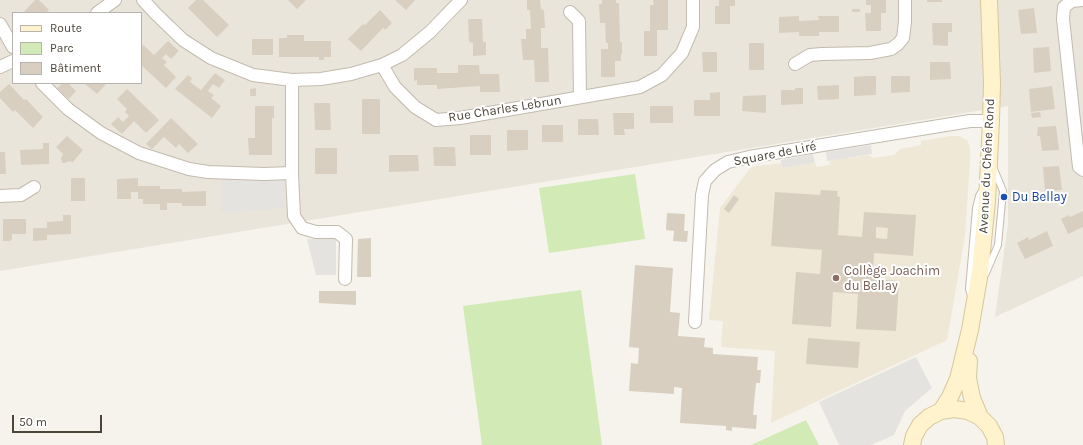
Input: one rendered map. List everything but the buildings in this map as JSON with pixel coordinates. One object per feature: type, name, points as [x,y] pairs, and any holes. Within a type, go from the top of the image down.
[{"type":"main road","name":"Avenue du Chêne Rond","points":[[941,411],[950,397],[958,379],[970,330],[984,232],[992,83],[989,0]]},
{"type":"main road","name":"Avenue du Chêne Rond","points":[[970,330],[968,378],[972,398],[980,417],[989,426],[996,445]]},
{"type":"main road","points":[[912,445],[914,436],[920,425],[929,417],[941,411],[954,409],[968,411],[980,417]]},
{"type":"street","points":[[98,12],[115,0]]},
{"type":"street","points":[[143,0],[184,40],[211,58],[253,75],[292,80],[321,79],[352,74],[382,65],[402,55],[430,32],[461,0]]},
{"type":"street","name":"Rue Charles Lebrun","points":[[382,65],[395,87],[415,107],[436,120],[460,118],[640,87],[662,75],[682,53],[693,27],[693,0]]},
{"type":"street","points":[[795,64],[810,55],[870,53],[891,49],[903,38],[905,0]]},
{"type":"street","points":[[1083,0],[1072,1],[1064,7],[1063,19],[1080,167],[1083,170]]},
{"type":"street","name":"Rue Charles Lebrun","points":[[570,12],[579,21],[580,97]]},
{"type":"street","points":[[0,24],[12,45]]},
{"type":"street","points":[[0,67],[12,61]]},
{"type":"street","points":[[292,80],[292,173],[294,216],[302,228],[316,232],[337,232],[346,239],[345,279]]},
{"type":"street","points":[[43,84],[68,109],[101,133],[139,153],[169,164],[208,172],[264,174],[292,173]]},
{"type":"street","name":"Square de Liré","points":[[695,322],[702,195],[706,182],[715,170],[728,162],[749,157],[970,121],[991,121]]},
{"type":"street","points":[[0,196],[21,195],[34,187]]},
{"type":"lane","points":[[975,303],[998,245],[1002,191],[989,159]]},
{"type":"shaded area","points":[[0,0],[1083,0],[1083,276],[995,317],[1008,224],[1008,106],[0,271]]},
{"type":"shaded area","name":"Collège Joachim du Bellay","points":[[959,136],[967,140],[970,147],[970,161],[965,236],[947,340],[771,423],[775,351],[721,347],[723,321],[709,320],[720,208],[751,167],[781,163],[782,168],[815,163],[817,167],[829,165],[831,160],[869,155],[873,158],[894,155],[900,149],[921,145],[921,141]]},
{"type":"shaded area","points":[[871,145],[872,154],[827,161],[826,152]]},
{"type":"shaded area","points":[[813,154],[815,163],[782,168],[781,160]]},
{"type":"shaded area","points":[[222,179],[284,179],[285,208],[221,213]]},
{"type":"shaded area","points":[[307,239],[336,239],[336,275],[316,275]]},
{"type":"shaded area","points":[[916,357],[932,388],[905,411],[894,435],[871,445],[839,445],[819,402]]},
{"type":"green space","points":[[635,174],[645,239],[549,253],[539,188]]},
{"type":"green space","points":[[581,290],[602,445],[482,445],[463,306]]},
{"type":"green space","points":[[806,420],[819,445],[751,445]]},
{"type":"place","name":"Du Bellay","points":[[1004,197]]},
{"type":"place","name":"Collège Joachim du Bellay","points":[[836,278]]}]
